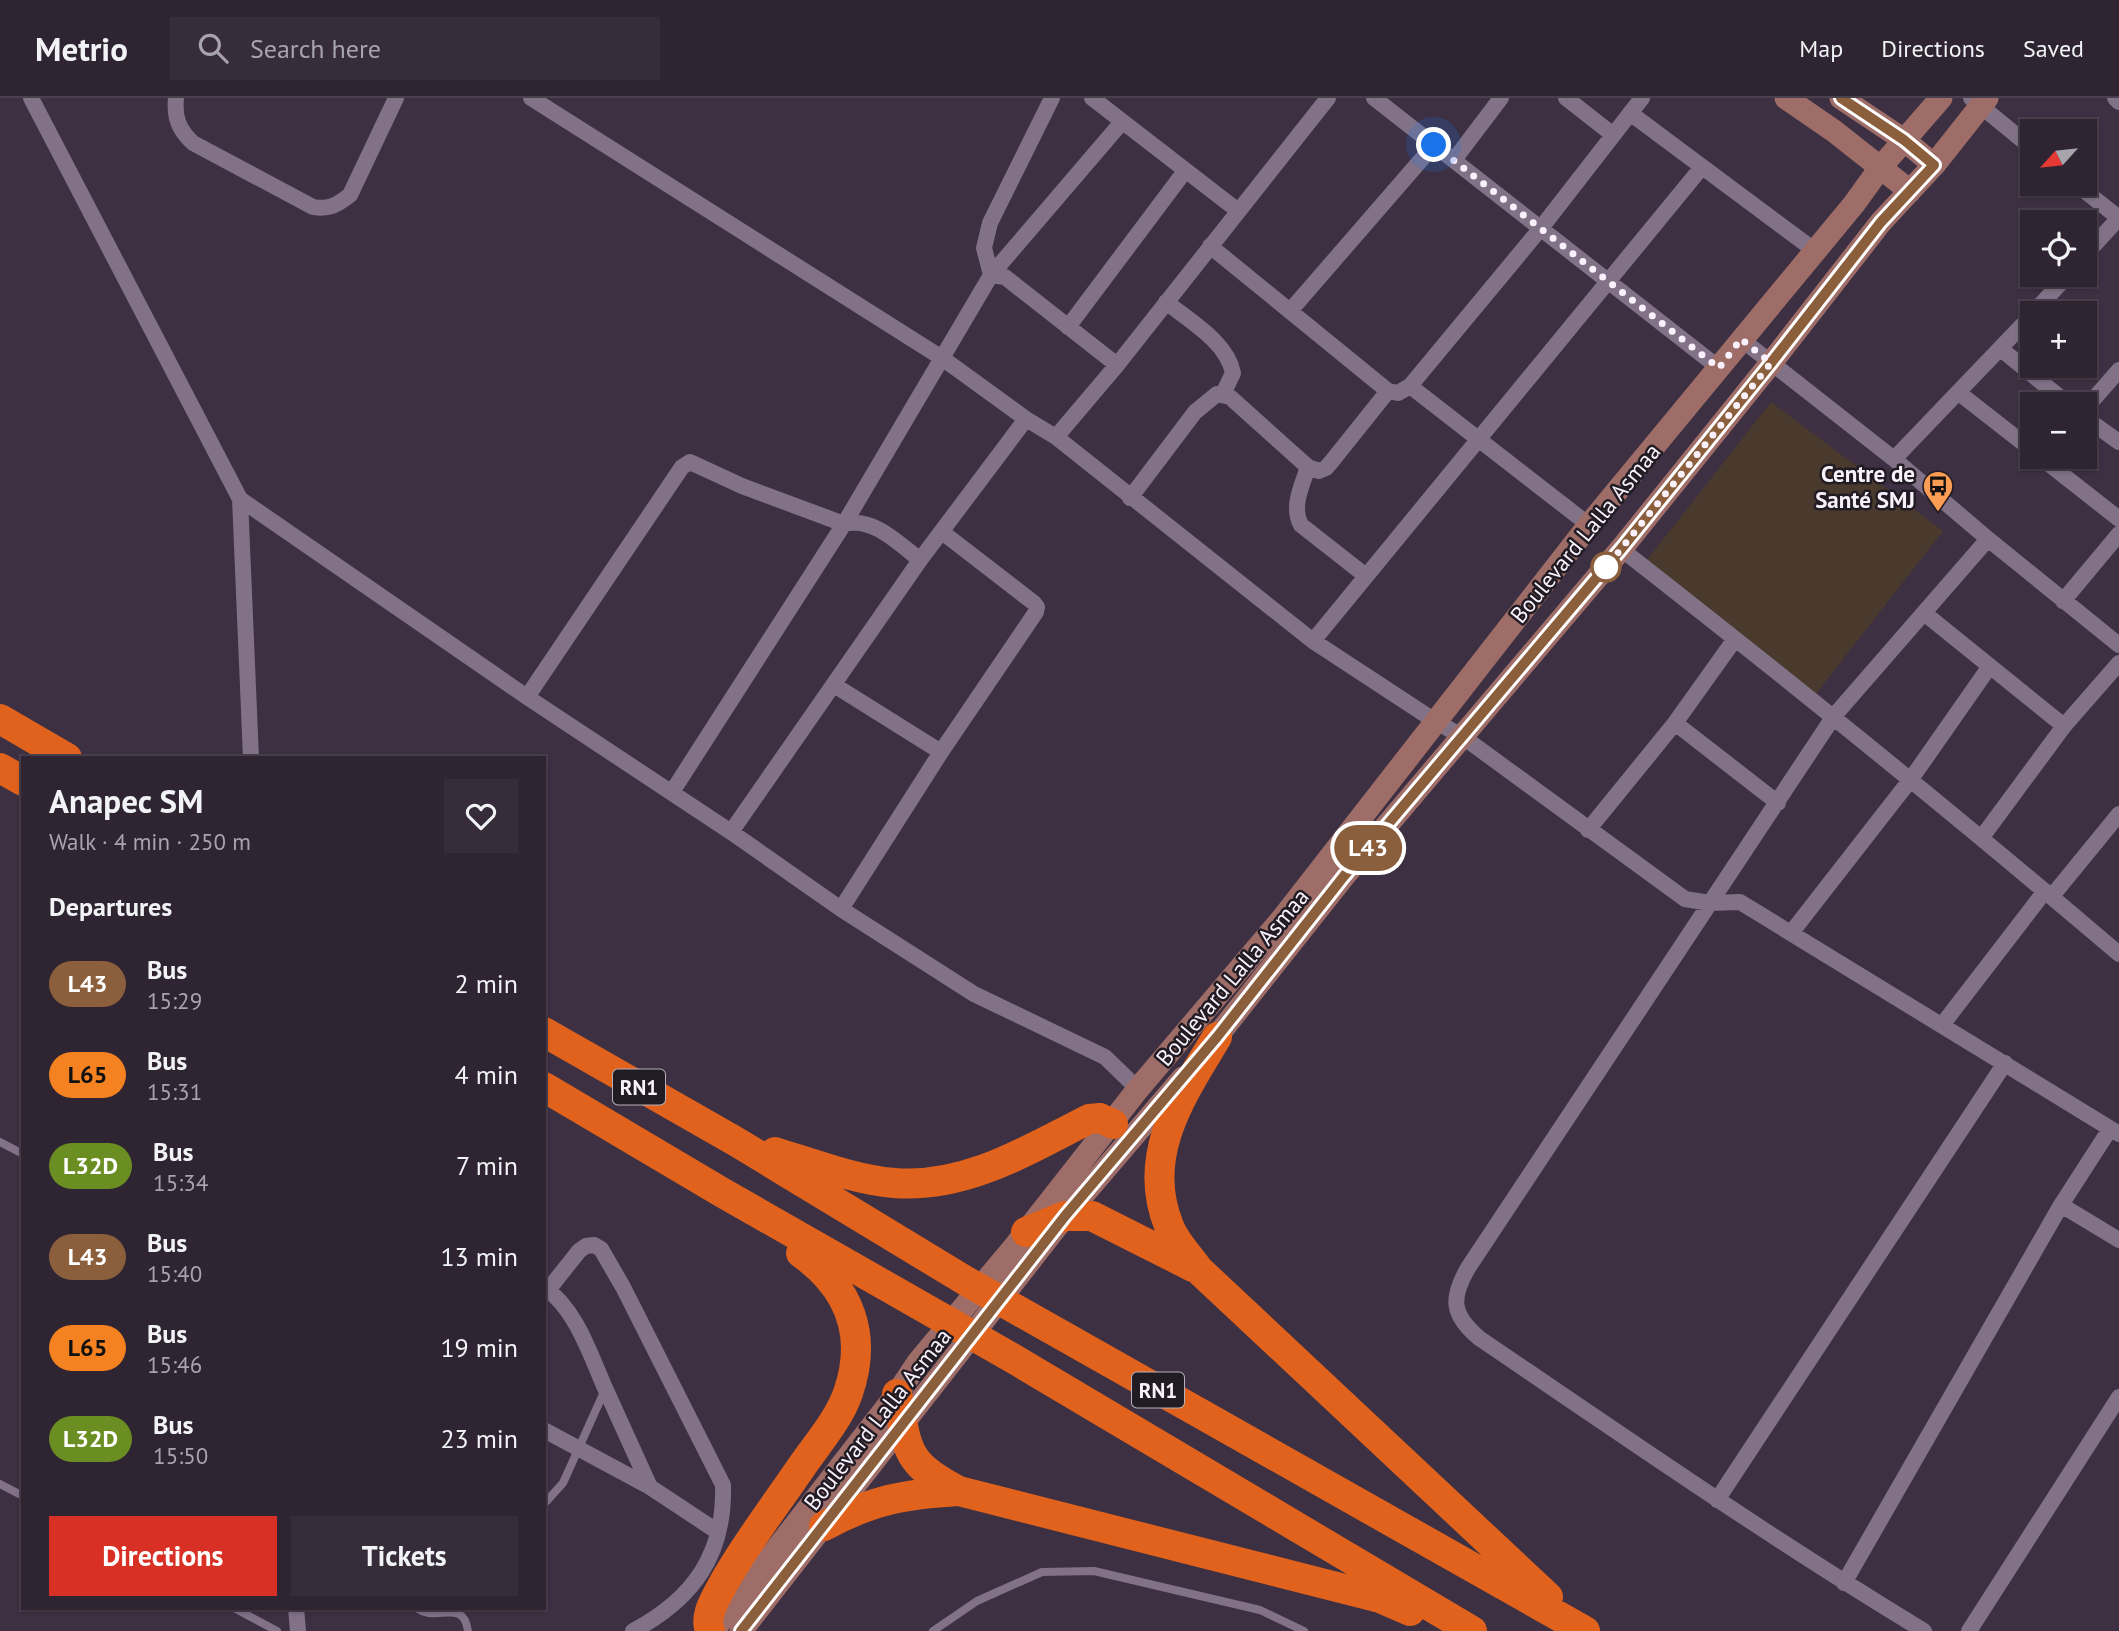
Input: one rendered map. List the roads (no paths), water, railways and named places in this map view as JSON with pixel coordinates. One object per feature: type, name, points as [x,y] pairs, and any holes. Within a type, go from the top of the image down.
[{"type":"highway","points":[[0,719],[64,756]]},
{"type":"highway","points":[[0,768],[21,780]]},
{"type":"highway","name":"RN1","points":[[546,1033],[735,1141],[966,1281],[1583,1630]]},
{"type":"highway","points":[[1217,1037],[1185,1090],[1168,1126],[1161,1167],[1161,1189],[1169,1228],[1199,1270],[1583,1630]]},
{"type":"highway","name":"RN1","points":[[546,1088],[1014,1359],[1472,1631]]},
{"type":"highway","points":[[735,1141],[866,1179],[918,1184],[948,1180],[981,1171],[1089,1119],[1100,1118],[1123,1131]]},
{"type":"highway","points":[[712,1631],[708,1619],[710,1611],[727,1576],[826,1433],[848,1395],[855,1364],[857,1337],[854,1321],[830,1277],[723,1193]]},
{"type":"highway","points":[[1025,1245],[1065,1216],[1082,1215],[1100,1219],[1199,1270]]},
{"type":"highway","points":[[897,1394],[907,1447],[913,1458],[937,1480],[959,1491],[1380,1598],[1455,1631]]},
{"type":"highway","points":[[824,1527],[848,1513],[882,1500],[959,1491]]},
{"type":"main road","points":[[1786,98],[1834,131],[1910,191]]},
{"type":"main road","points":[[1841,98],[1868,105],[1934,165]]},
{"type":"main road","name":"Boulevard Lalla Asmaa","points":[[1065,1216],[1123,1131],[1138,1089],[1282,919],[1588,525],[1854,204],[1880,168],[1941,98]]},
{"type":"main road","name":"Boulevard Lalla Asmaa","points":[[712,1631],[897,1394],[919,1360],[1025,1245],[1123,1131],[1217,1037],[1344,876],[1621,549],[1881,222],[1934,165],[1980,101]]},
{"type":"main road","name":"Boulevard Lalla Asmaa","points":[[741,1631],[944,1369],[1025,1245]]},
{"type":"street","points":[[31,98],[240,499],[251,756]]},
{"type":"street","points":[[176,98],[176,120],[183,134],[193,143],[313,207],[326,209],[350,195],[396,98]]},
{"type":"street","points":[[531,98],[942,358],[1026,419],[1056,437],[1313,641],[1463,737],[1685,899],[1710,904],[1740,902],[2115,1131],[2061,1205],[1844,1583]]},
{"type":"street","points":[[991,275],[984,248],[990,223],[1052,98]]},
{"type":"street","points":[[1092,98],[1237,210]]},
{"type":"street","points":[[1056,437],[1117,365],[1328,98]]},
{"type":"street","points":[[1374,98],[1719,368]]},
{"type":"street","points":[[1454,160],[1501,98]]},
{"type":"street","points":[[1566,98],[1612,134]]},
{"type":"street","points":[[1210,246],[1388,391],[1398,393],[1410,386],[1541,228],[1642,98]]},
{"type":"street","points":[[2115,98],[2119,102]]},
{"type":"street","points":[[1980,101],[2020,137]]},
{"type":"street","points":[[1630,113],[1814,250]]},
{"type":"street","points":[[672,792],[844,524],[991,275],[1122,122]]},
{"type":"street","points":[[1290,311],[1434,145]]},
{"type":"street","points":[[1313,641],[1702,167]]},
{"type":"street","points":[[1068,327],[1185,171]]},
{"type":"street","points":[[2091,196],[2119,218],[2097,243]]},
{"type":"street","points":[[991,275],[1005,276],[1117,365]]},
{"type":"street","points":[[2045,301],[2057,287]]},
{"type":"street","points":[[1166,302],[1227,355],[1233,373],[1223,394]]},
{"type":"street","points":[[1894,459],[2020,328]]},
{"type":"street","points":[[1741,339],[1894,459],[2119,645]]},
{"type":"street","points":[[2001,349],[2053,392]]},
{"type":"street","points":[[2097,395],[2119,370]]},
{"type":"street","points":[[1410,386],[1588,525]]},
{"type":"street","points":[[1130,498],[1195,412],[1217,394],[1230,397],[1308,467],[1319,471],[1326,468],[1388,391]]},
{"type":"street","points":[[1958,393],[2020,441]]},
{"type":"street","points":[[731,832],[920,560],[1026,419]]},
{"type":"street","points":[[2097,426],[2119,442]]},
{"type":"street","points":[[527,697],[616,563],[690,462],[742,486],[844,524],[868,524],[920,560]]},
{"type":"street","points":[[1308,467],[1297,503],[1301,525],[1366,576]]},
{"type":"street","points":[[2055,469],[2119,519]]},
{"type":"street","points":[[240,499],[841,909],[974,994],[1105,1057],[1138,1089]]},
{"type":"street","points":[[841,909],[941,752],[1036,612],[1037,607],[1028,598],[942,531]]},
{"type":"street","points":[[2063,601],[2119,534]]},
{"type":"street","points":[[1924,1631],[1844,1583],[1717,1500],[1479,1338],[1458,1317],[1456,1304],[1459,1283],[1468,1268],[1834,716],[1988,539]]},
{"type":"street","points":[[1621,549],[1834,716],[2119,954]]},
{"type":"street","points":[[1924,613],[2064,726]]},
{"type":"street","points":[[1588,830],[1675,723],[1735,639]]},
{"type":"street","points":[[1982,837],[2064,726],[2119,663]]},
{"type":"street","points":[[1791,933],[1910,779],[1990,666]]},
{"type":"street","points":[[834,685],[941,752]]},
{"type":"street","points":[[1675,723],[1778,803]]},
{"type":"street","points":[[1942,1025],[2048,894],[2119,814]]},
{"type":"street","points":[[1717,1500],[2005,1063]]},
{"type":"street","points":[[2061,1205],[2119,1240]]},
{"type":"street","points":[[633,1631],[672,1607],[689,1590],[710,1554],[718,1532],[723,1506],[723,1485],[623,1287],[601,1249],[586,1245],[546,1288],[567,1311],[584,1342],[650,1487]]},
{"type":"street","points":[[1969,1631],[2117,1407]]},
{"type":"street","points":[[546,1431],[650,1487],[718,1532]]},
{"type":"street","points":[[296,1610],[298,1631]]},
{"type":"lane","points":[[0,1142],[21,1153]]},
{"type":"lane","points":[[546,1502],[563,1483],[606,1389]]},
{"type":"lane","points":[[0,1484],[21,1495]]},
{"type":"lane","points":[[933,1631],[977,1601],[1042,1572],[1094,1571],[1259,1609],[1304,1631]]},
{"type":"lane","points":[[238,1610],[277,1631]]},
{"type":"lane","points":[[419,1610],[426,1614],[457,1612],[463,1616],[468,1631]]},
{"type":"place","name":"Centre de Santé SMJ","points":[[1938,513]]}]
